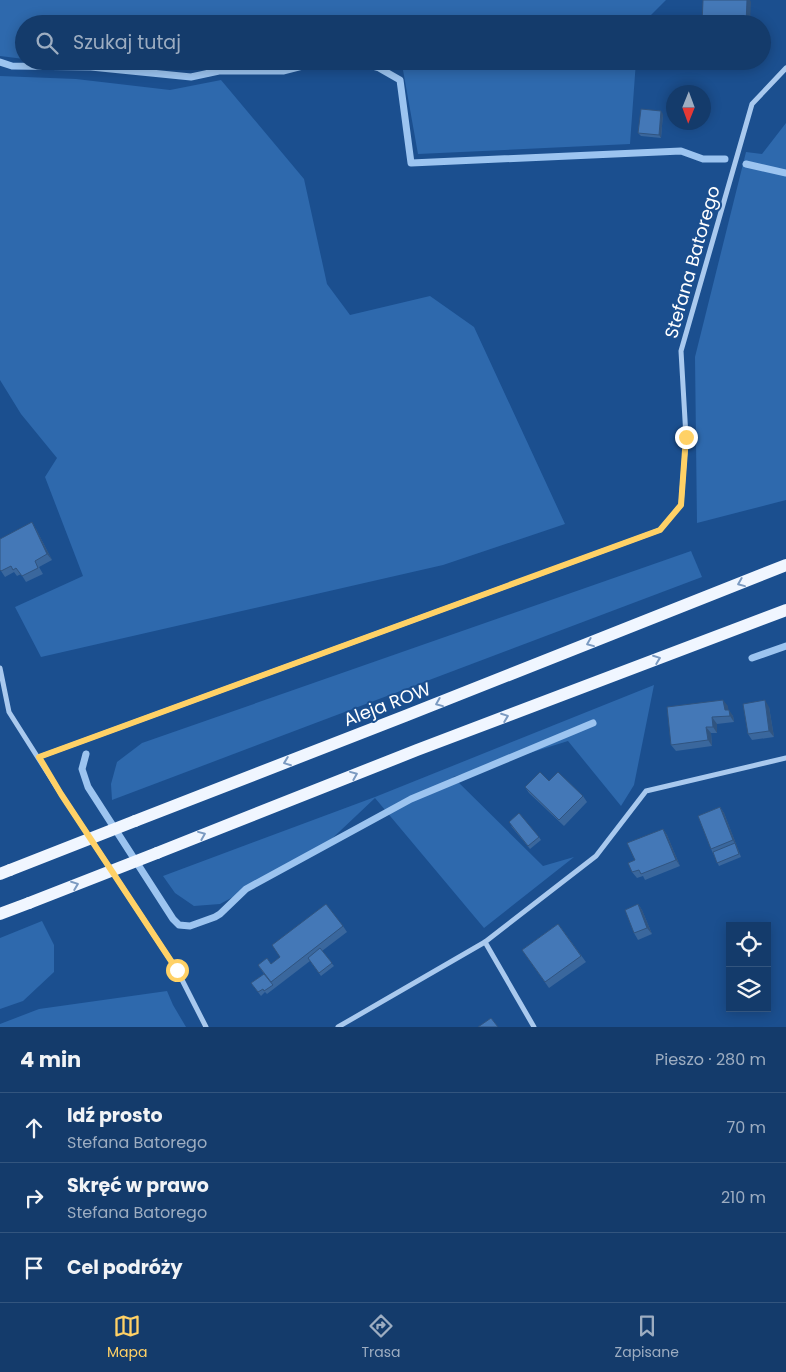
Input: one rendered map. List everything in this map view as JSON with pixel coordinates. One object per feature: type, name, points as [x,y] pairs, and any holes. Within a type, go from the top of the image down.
[{"type":"main road","name":"Aleja ROW","points":[[5,872],[786,565]]},
{"type":"main road","points":[[0,914],[417,750],[786,610]]},
{"type":"street","name":"Stefana Batorego","points":[[39,757],[660,530],[681,505],[686,437],[681,351],[752,104],[786,68]]},
{"type":"street","points":[[0,668],[9,712],[177,970],[206,1027]]},
{"type":"street","points":[[338,1027],[485,942],[596,856],[646,791],[786,758]]},
{"type":"street","points":[[485,942],[534,1027]]},
{"type":"shaded area","points":[[0,0],[666,0],[651,15],[15,15],[15,58],[0,56]]},
{"type":"shaded area","points":[[403,70],[635,70],[630,144],[418,154]]},
{"type":"shaded area","points":[[0,76],[76,79],[170,90],[221,80],[304,179],[327,284],[350,315],[430,296],[474,327],[565,524],[443,565],[41,657],[15,607],[83,576],[45,477],[57,458],[21,414],[0,380]]},
{"type":"shaded area","points":[[786,123],[786,500],[697,523],[695,357],[746,152],[762,154]]},
{"type":"shaded area","points":[[691,551],[702,577],[112,800],[111,784],[117,762],[142,743]]},
{"type":"shaded area","points":[[654,685],[634,785],[621,806],[568,741],[453,777],[543,866],[574,857],[484,928],[375,798],[321,849],[220,904],[194,906],[175,893],[163,876],[375,797]]},
{"type":"shaded area","points":[[42,921],[54,945],[54,972],[23,1001],[0,1009],[0,938]]},
{"type":"shaded area","points":[[167,991],[186,1027],[0,1027],[0,1024],[39,1009]]},
{"type":"building","points":[[703,0],[747,0],[746,15],[702,15]]},
{"type":"building","points":[[641,109],[661,111],[659,135],[638,133]]},
{"type":"building","points":[[32,522],[47,554],[35,561],[38,568],[22,576],[16,568],[13,570],[11,566],[1,571],[0,539]]},
{"type":"building","points":[[723,700],[725,710],[729,710],[730,716],[712,717],[713,727],[706,727],[708,740],[671,745],[667,707]]},
{"type":"building","points":[[765,700],[769,731],[748,734],[743,704]]},
{"type":"building","points":[[540,772],[549,781],[558,772],[583,796],[559,820],[525,787]]},
{"type":"building","points":[[720,807],[733,840],[711,849],[698,816]]},
{"type":"building","points":[[519,813],[539,837],[528,846],[509,822]]},
{"type":"building","points":[[663,829],[676,860],[641,874],[639,870],[632,872],[628,863],[635,860],[627,843]]},
{"type":"building","points":[[735,843],[739,854],[717,863],[713,852]]},
{"type":"building","points":[[326,904],[343,926],[271,982],[258,965],[267,958],[271,964],[280,957],[272,945]]},
{"type":"building","points":[[638,904],[647,928],[634,933],[625,910]]},
{"type":"building","points":[[558,924],[581,956],[545,982],[522,950]]},
{"type":"building","points":[[320,948],[332,963],[319,973],[308,958]]},
{"type":"building","points":[[264,974],[273,985],[264,991],[263,989],[258,992],[251,983]]},
{"type":"building","points":[[491,1018],[498,1027],[478,1027]]},
{"type":"waterway","points":[[0,62],[15,66]]},
{"type":"waterway","points":[[121,70],[191,77],[219,71],[287,70]]},
{"type":"waterway","points":[[382,70],[400,80],[411,163],[681,151],[703,159],[725,159]]},
{"type":"waterway","points":[[746,164],[786,173]]},
{"type":"waterway","points":[[752,658],[786,646]]},
{"type":"waterway","points":[[86,754],[82,769],[88,787],[173,919],[179,925],[190,926],[215,917],[246,889],[411,799],[593,723]]},
{"type":"route","points":[[177,970],[61,794],[39,757],[660,530],[681,505],[686,437]]}]
